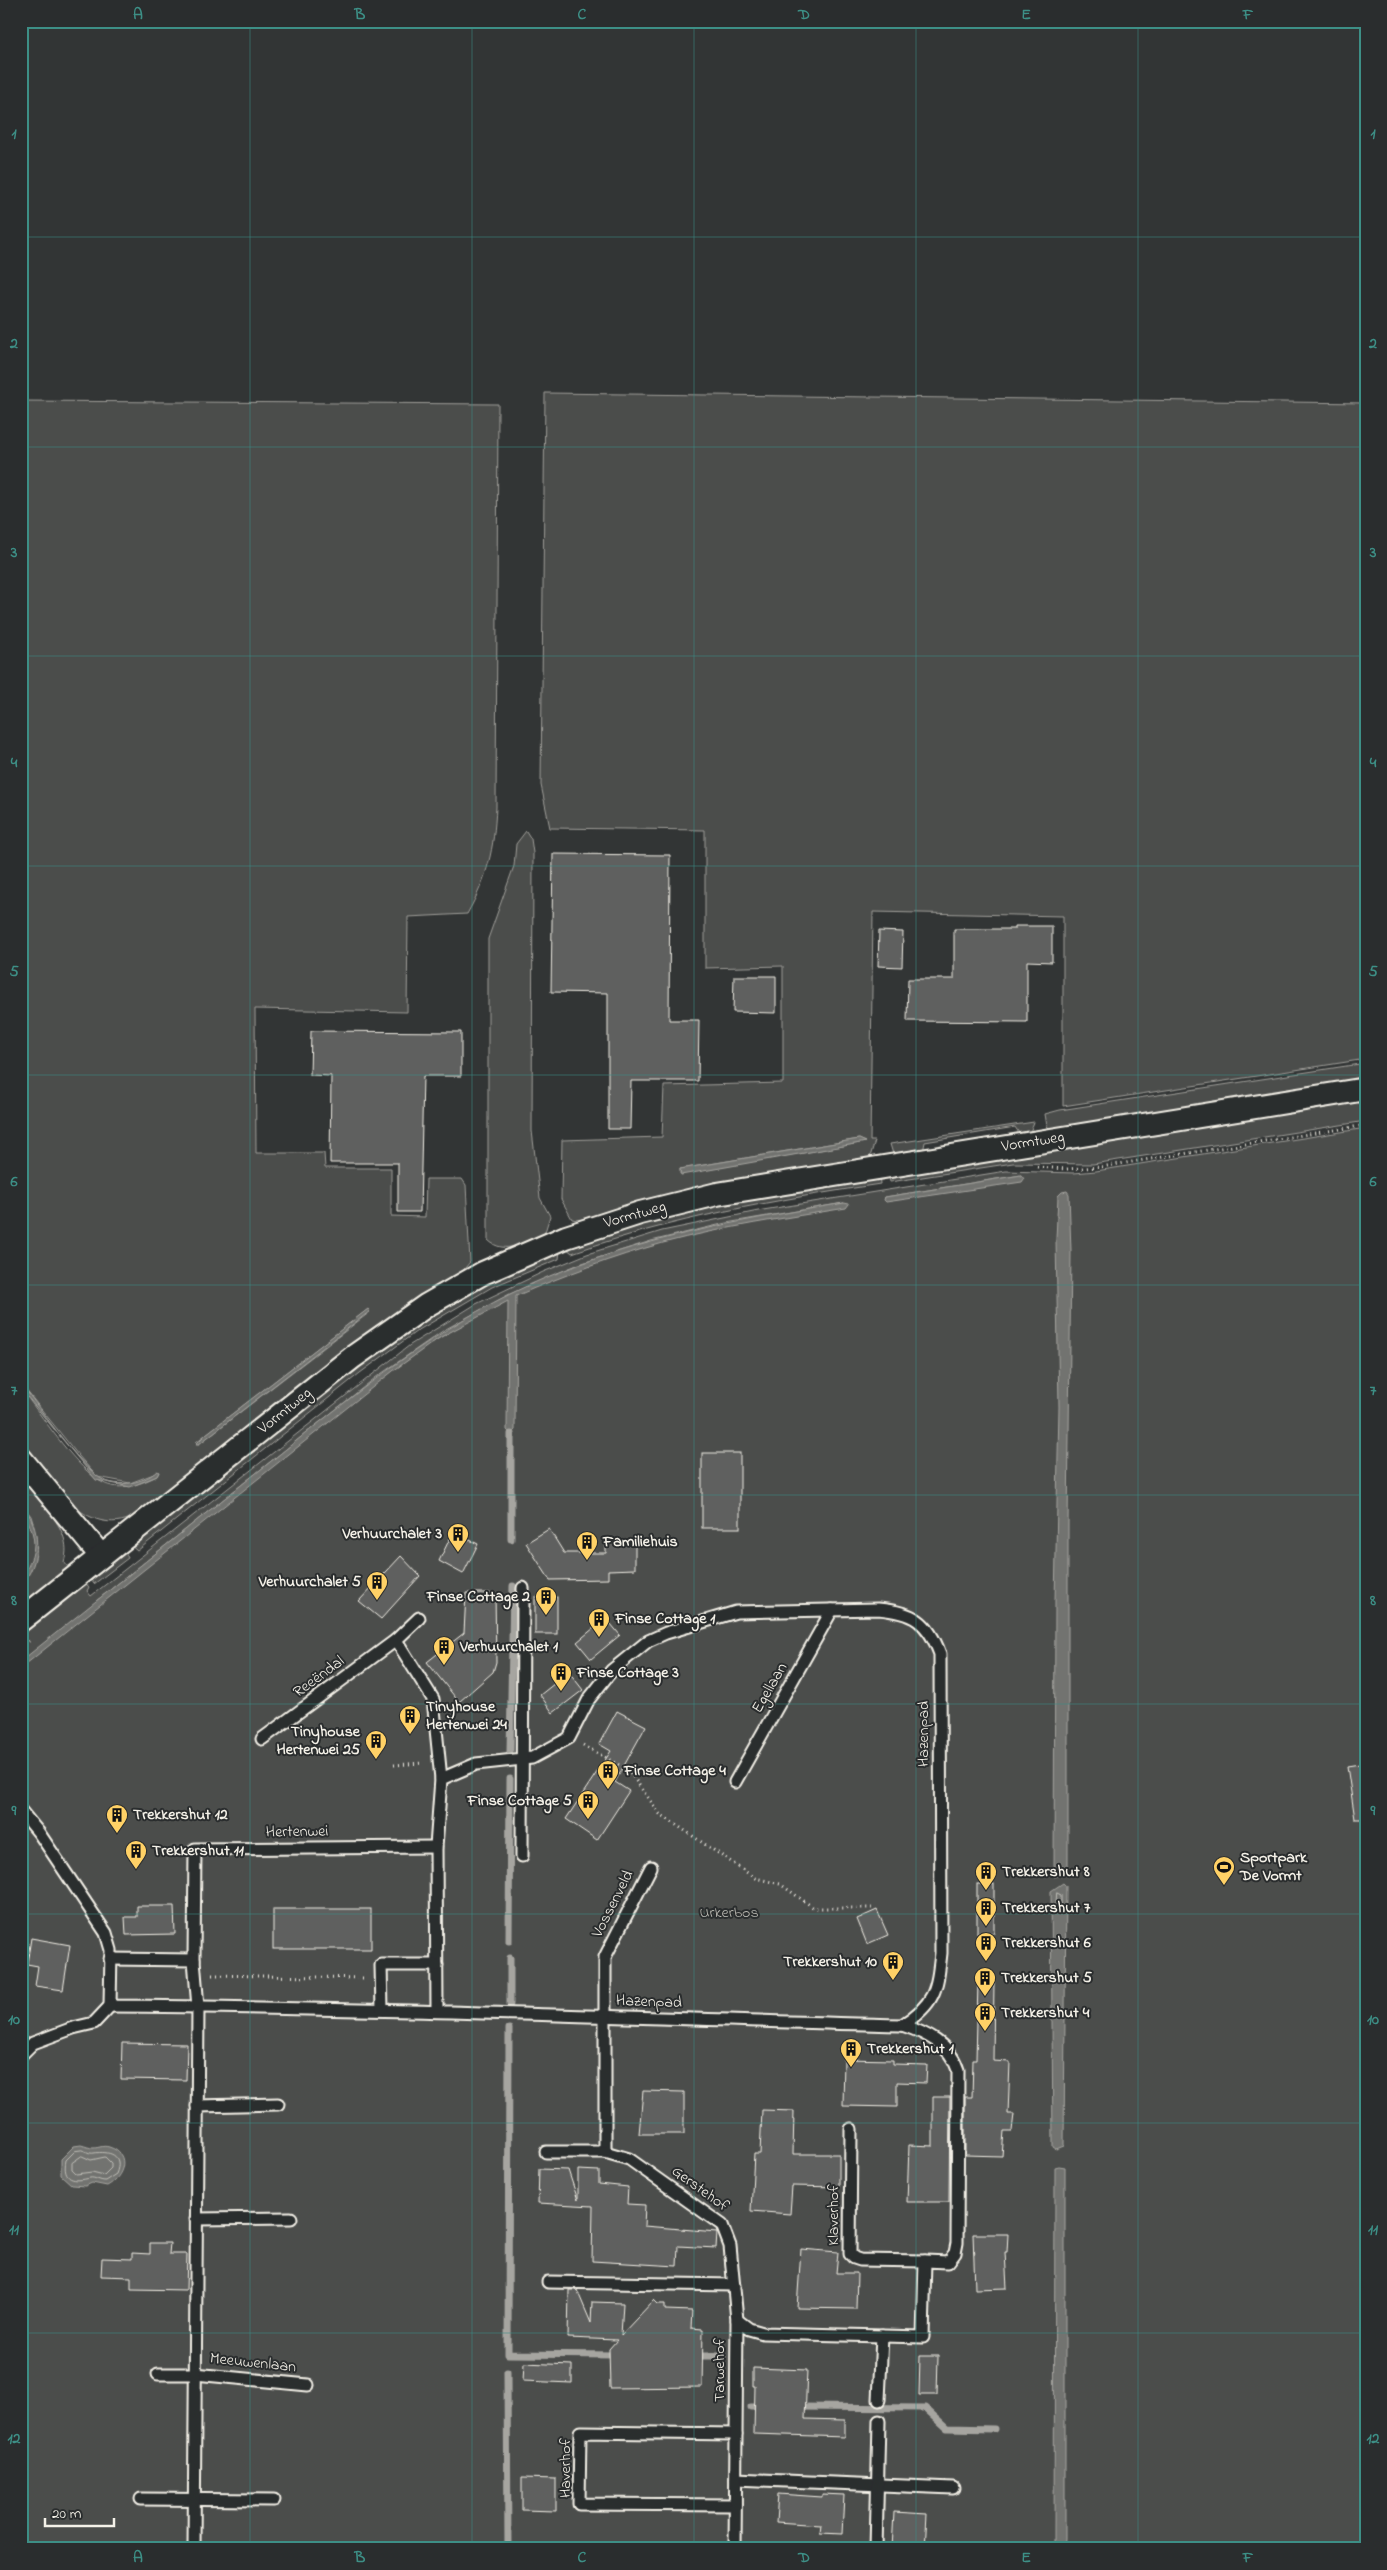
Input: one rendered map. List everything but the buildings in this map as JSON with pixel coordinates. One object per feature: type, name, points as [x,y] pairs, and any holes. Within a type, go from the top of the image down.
[{"type":"street","name":"Vormtweg","points":[[21,1620],[410,1316],[484,1274],[566,1237],[640,1213],[717,1194],[1366,1089]]},
{"type":"street","points":[[21,1459],[101,1556]]},
{"type":"lane","points":[[522,1856],[523,1588]]},
{"type":"lane","name":"Hazenpad","points":[[569,1738],[589,1700],[612,1670],[648,1641],[666,1633],[736,1612],[878,1609],[906,1614],[923,1624],[933,1636],[940,1654],[941,1953],[938,1987],[921,2013],[902,2025]]},
{"type":"lane","name":"Egellaan","points":[[735,1782],[832,1610]]},
{"type":"lane","name":"Reeëndal","points":[[262,1739],[396,1640],[419,1618]]},
{"type":"lane","points":[[396,1640],[433,1700],[441,1779],[436,1847],[438,2011]]},
{"type":"lane","points":[[441,1779],[476,1764],[523,1760],[548,1752],[569,1738]]},
{"type":"lane","points":[[21,1812],[39,1833],[106,1933],[110,1942],[110,2006],[94,2023],[73,2028],[33,2043],[21,2055]]},
{"type":"lane","name":"Hertenwei","points":[[194,1960],[195,1849],[436,1847]]},
{"type":"lane","name":"Vossenveld","points":[[604,2017],[604,1957],[651,1866]]},
{"type":"lane","points":[[110,1960],[194,1960],[198,2007],[194,2549]]},
{"type":"lane","points":[[382,2009],[381,1965],[437,1965]]},
{"type":"lane","name":"Hazenpad","points":[[110,2006],[382,2009],[510,2015],[902,2025],[937,2040],[948,2050],[955,2059],[958,2070],[959,2092]]},
{"type":"lane","name":"Hazenpad","points":[[604,2017],[604,2152]]},
{"type":"lane","name":"Klaverhof","points":[[851,2129],[850,2254],[860,2260],[948,2262],[955,2254],[957,2243],[959,2092]]},
{"type":"lane","points":[[197,2106],[278,2104]]},
{"type":"lane","name":"Gerstehof","points":[[546,2152],[604,2152],[629,2159],[722,2225],[730,2246],[736,2320]]},
{"type":"lane","points":[[196,2219],[291,2218]]},
{"type":"lane","name":"Tarwehof","points":[[736,2320],[749,2329],[763,2333],[923,2337],[925,2261]]},
{"type":"lane","points":[[548,2282],[734,2285]]},
{"type":"lane","name":"Tarwehof","points":[[735,2549],[736,2320]]},
{"type":"lane","points":[[880,2400],[882,2336]]},
{"type":"lane","name":"Meeuwenlaan","points":[[158,2374],[195,2374],[308,2385]]},
{"type":"lane","points":[[876,2549],[879,2421]]},
{"type":"lane","name":"Haverhof","points":[[735,2505],[580,2504],[580,2432],[736,2434]]},
{"type":"lane","points":[[736,2479],[953,2488]]},
{"type":"lane","points":[[141,2499],[274,2500]]},
{"type":"path","name":"Vormtweg","points":[[1034,1167],[1066,1169],[1100,1167],[1366,1125]]},
{"type":"path","points":[[569,1738],[628,1770],[660,1814],[755,1878],[780,1884],[814,1908],[872,1908]]},
{"type":"path","points":[[394,1765],[421,1763],[426,1766],[439,1764]]},
{"type":"path","points":[[196,1975],[382,1978]]},
{"type":"path","points":[[1290,2549],[1310,2546],[1343,2549]]},
{"type":"green space","points":[[545,393],[1366,403],[1366,1059],[1063,1106],[1063,916],[873,912],[870,1141],[875,1141],[869,1160],[583,1221],[572,1219],[561,1199],[562,1140],[662,1137],[664,1086],[783,1083],[783,966],[705,968],[705,830],[550,828],[541,785]],"holes":[[[859,1139],[866,1142],[680,1174],[680,1169]]]},
{"type":"green space","points":[[21,401],[498,404],[496,807],[494,836],[489,862],[480,888],[467,914],[408,917],[407,1012],[255,1009],[256,1153],[324,1153],[325,1168],[391,1168],[391,1216],[425,1217],[426,1179],[462,1179],[466,1185],[470,1262],[460,1274],[135,1516],[117,1522],[100,1520],[84,1514],[70,1503],[21,1446],[21,1389],[67,1450],[98,1480],[113,1486],[128,1486],[157,1476],[159,1472],[130,1483],[97,1477],[21,1384]],"holes":[[[367,1310],[370,1312],[199,1444],[196,1442]]]},
{"type":"green space","points":[[526,831],[531,839],[533,853],[532,1131],[540,1198],[550,1216],[544,1235],[516,1246],[501,1247],[494,1245],[488,1240],[488,939],[514,866],[516,844]]},
{"type":"green space","points":[[1366,1063],[1366,1081],[1051,1130],[1047,1126],[1045,1114],[1060,1110]]},
{"type":"green space","points":[[1366,1097],[1366,1121],[1093,1164],[1013,1163],[890,1182],[888,1172]]},
{"type":"green space","points":[[1034,1122],[1030,1132],[1021,1136],[1015,1127],[925,1142],[923,1152],[897,1156],[893,1154],[890,1144]]},
{"type":"green space","name":"Urkerbos","points":[[1366,1128],[1366,2549],[21,2549],[21,1508],[33,1523],[31,1516],[21,1503],[21,1473],[52,1511],[50,1513],[58,1524],[65,1542],[66,1555],[64,1562],[81,1583],[84,1581],[89,1587],[87,1591],[91,1596],[410,1345],[476,1304],[543,1272],[587,1254],[662,1231],[763,1210],[1006,1171],[1074,1173]],"holes":[[[1021,1175],[1023,1178],[884,1198],[885,1197]],[[844,1203],[649,1243],[510,1295],[425,1347],[309,1433],[95,1602],[375,1378],[444,1330],[510,1294],[579,1264],[651,1241],[726,1223]]]},
{"type":"green space","points":[[879,1174],[880,1184],[724,1211],[648,1230],[572,1253],[566,1248],[648,1218]]},
{"type":"green space","points":[[560,1250],[559,1259],[492,1287],[417,1331],[360,1373],[137,1551],[130,1545],[326,1388],[457,1297]]},
{"type":"green space","points":[[124,1550],[128,1558],[94,1584],[89,1577]]},
{"type":"water","points":[[859,1139],[866,1142],[681,1175],[680,1169]]},
{"type":"water","points":[[1021,1175],[1024,1179],[1022,1182],[886,1202],[884,1200],[885,1197]]},
{"type":"water","points":[[1067,1191],[1069,1194],[1071,1251],[1068,1524],[1068,1869],[1066,1873],[1054,1877],[1055,1601],[1059,1407],[1056,1239],[1058,1196],[1062,1192]]},
{"type":"water","points":[[844,1203],[849,1204],[846,1208],[777,1219],[663,1243],[589,1267],[516,1296],[515,1430],[511,1434],[507,1430],[508,1301],[439,1338],[393,1371],[21,1668],[21,1661],[327,1416],[415,1350],[478,1311],[550,1276],[632,1247],[716,1226]]},
{"type":"water","points":[[368,1309],[370,1311],[199,1444],[196,1444],[206,1434]]},
{"type":"water","points":[[21,1384],[67,1444],[97,1476],[111,1483],[119,1484],[136,1482],[157,1471],[159,1472],[157,1476],[130,1487],[96,1480],[21,1389]]},
{"type":"water","points":[[21,1503],[33,1523],[37,1544],[33,1566],[21,1586],[32,1557],[34,1544],[32,1531]]},
{"type":"water","points":[[1063,1883],[1066,1886],[1064,2146],[1056,2149],[1053,2147],[1051,1891]]},
{"type":"water","points":[[81,2145],[93,2148],[109,2147],[121,2155],[123,2166],[113,2182],[107,2186],[92,2183],[85,2186],[72,2185],[61,2175],[61,2159],[74,2146]]},
{"type":"water","points":[[1055,2167],[1065,2167],[1065,2538],[1064,2549],[1054,2549]]},
{"type":"waterway","points":[[511,1434],[511,1539]]},
{"type":"waterway","points":[[510,1752],[513,1586]]},
{"type":"waterway","points":[[509,1941],[510,1779]]},
{"type":"waterway","points":[[510,1958],[510,2004]]},
{"type":"waterway","points":[[509,2029],[508,2354],[618,2355]]},
{"type":"waterway","points":[[694,2356],[723,2356]]},
{"type":"waterway","points":[[507,2372],[508,2549]]},
{"type":"waterway","points":[[751,2407],[764,2407]]},
{"type":"waterway","points":[[797,2407],[925,2408],[947,2428],[994,2429]]},
{"type":"place","name":"Verhuurchalet 3","points":[[458,1553]]},
{"type":"place","name":"Familiehuis","points":[[587,1561]]},
{"type":"place","name":"Verhuurchalet 5","points":[[377,1601]]},
{"type":"place","name":"Finse Cottage 2","points":[[546,1616]]},
{"type":"place","name":"Finse Cottage 1","points":[[599,1638]]},
{"type":"place","name":"Verhuurchalet 1","points":[[444,1666]]},
{"type":"place","name":"Finse Cottage 3","points":[[561,1692]]},
{"type":"place","name":"Tinyhouse Hertenwei 24","points":[[410,1735]]},
{"type":"place","name":"Tinyhouse Hertenwei 25","points":[[376,1760]]},
{"type":"place","name":"Finse Cottage 4","points":[[608,1790]]},
{"type":"place","name":"Finse Cottage 5","points":[[588,1820]]},
{"type":"place","name":"Trekkershut 12","points":[[117,1834]]},
{"type":"place","name":"Trekkershut 11","points":[[136,1870]]},
{"type":"place","name":"Sportpark De Vormt","points":[[1224,1886]]},
{"type":"place","name":"Trekkershut 8","points":[[986,1891]]},
{"type":"place","name":"Trekkershut 7","points":[[986,1927]]},
{"type":"place","name":"Trekkershut 6","points":[[986,1962]]},
{"type":"place","name":"Trekkershut 10","points":[[893,1981]]},
{"type":"place","name":"Trekkershut 5","points":[[985,1997]]},
{"type":"place","name":"Trekkershut 4","points":[[985,2032]]},
{"type":"place","name":"Trekkershut 1","points":[[851,2068]]}]
